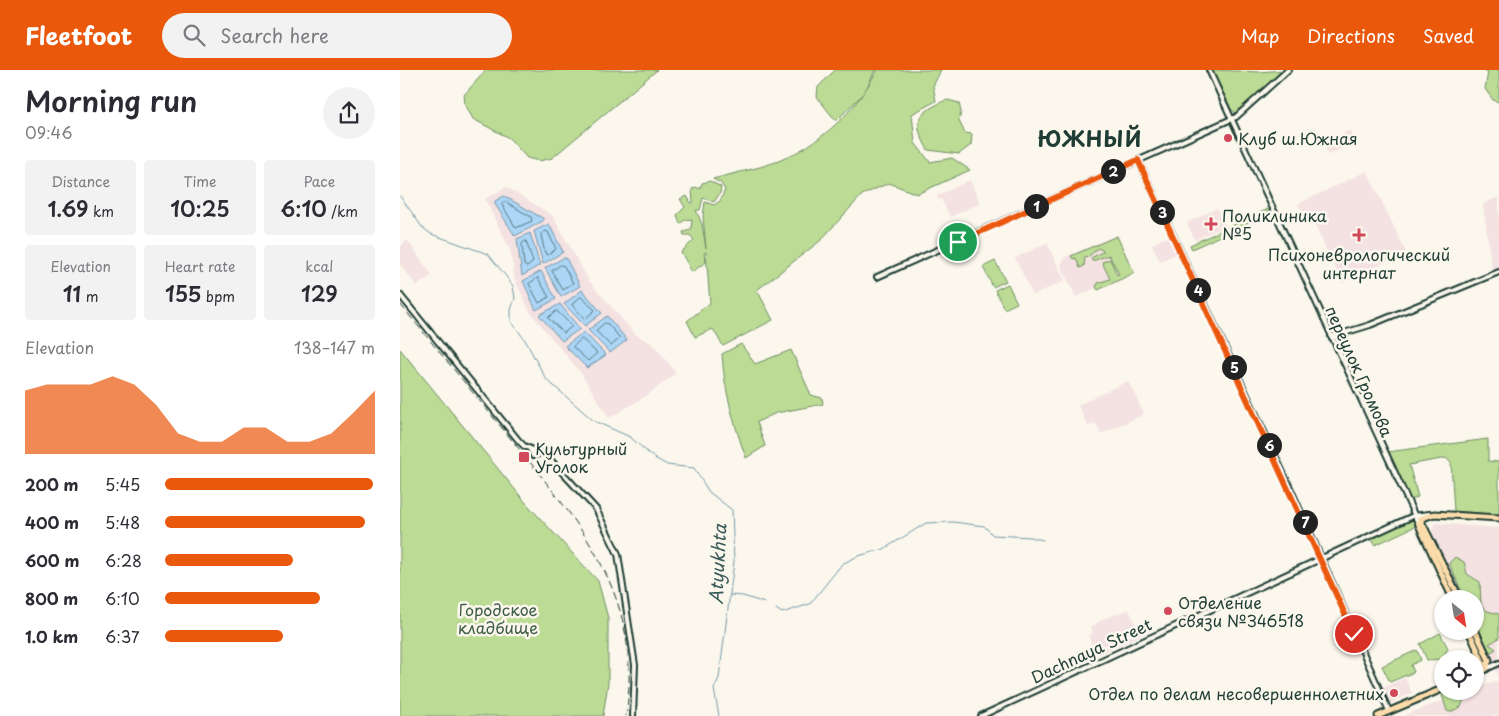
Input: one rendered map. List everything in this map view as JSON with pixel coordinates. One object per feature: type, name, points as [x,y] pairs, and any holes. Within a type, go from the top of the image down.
[{"type":"main road","points":[[1421,523],[1430,515],[1499,520]]},
{"type":"main road","name":"переулок Громова","points":[[1421,523],[1449,590]]},
{"type":"main road","name":"переулок Громова","points":[[1421,523],[1455,590]]},
{"type":"main road","points":[[1473,640],[1486,669]]},
{"type":"main road","points":[[1480,640],[1489,660],[1486,669]]},
{"type":"main road","points":[[1378,716],[1434,692]]},
{"type":"street","name":"переулок Громова","points":[[1209,70],[1413,516],[1421,523]]},
{"type":"street","points":[[877,277],[1232,119],[1243,112],[1288,70]]},
{"type":"street","points":[[1138,160],[1389,711]]},
{"type":"street","points":[[1331,337],[1379,322],[1499,272]]},
{"type":"street","points":[[400,295],[519,441],[535,451],[596,510],[618,554],[635,665],[633,716]]},
{"type":"street","name":"Dachnaya Street","points":[[981,716],[1413,516],[1430,515]]},
{"type":"street","points":[[1486,669],[1499,663]]},
{"type":"shaded area","points":[[1350,130],[1355,142],[1328,155],[1323,143]]},
{"type":"shaded area","name":"Психоневрологический интернат","points":[[1367,171],[1406,252],[1342,283],[1310,215],[1305,217],[1298,204]]},
{"type":"shaded area","points":[[970,180],[980,203],[950,217],[941,199],[939,200],[937,196]]},
{"type":"shaded area","points":[[506,187],[552,215],[589,281],[636,335],[654,345],[676,373],[648,395],[609,418],[581,373],[530,312],[515,280],[511,252],[485,199]]},
{"type":"shaded area","points":[[1499,197],[1499,268],[1492,271],[1483,204]]},
{"type":"shaded area","points":[[1217,208],[1226,225],[1195,240],[1187,223]]},
{"type":"shaded area","points":[[1117,235],[1134,270],[1076,297],[1061,266],[1065,257]]},
{"type":"shaded area","points":[[1169,236],[1178,253],[1160,261],[1152,244]]},
{"type":"shaded area","points":[[407,240],[432,275],[417,286],[400,264],[400,247]]},
{"type":"shaded area","points":[[1047,243],[1065,281],[1033,295],[1015,258]]},
{"type":"shaded area","points":[[1128,381],[1144,414],[1101,434],[1095,423],[1088,426],[1078,405]]},
{"type":"shaded area","points":[[1435,523],[1499,528],[1499,677],[1482,640],[1484,640],[1484,590],[1459,590],[1432,532]]},
{"type":"shaded area","points":[[1129,610],[1141,635],[1097,655],[1088,636],[1093,633],[1091,627],[1105,618]]},
{"type":"shaded area","points":[[1405,678],[1412,693],[1389,704],[1382,688]]},
{"type":"shaded area","points":[[1499,680],[1499,716],[1403,716],[1445,700],[1484,700],[1484,686]]},
{"type":"green space","points":[[486,70],[657,70],[552,158],[539,161],[527,158],[509,138],[473,119],[465,104],[464,95]]},
{"type":"green space","points":[[835,70],[875,70],[865,92],[836,121],[817,97],[818,87]]},
{"type":"green space","points":[[877,70],[941,70],[933,86],[936,101],[912,114],[915,143],[930,162],[952,158],[970,170],[917,194],[889,183],[862,195],[820,241],[757,290],[773,320],[723,346],[713,329],[695,337],[687,321],[710,303],[706,252],[704,253],[706,262],[692,272],[681,252],[694,240],[690,235],[684,235],[683,232],[691,230],[692,219],[685,220],[680,224],[677,215],[685,207],[680,199],[687,196],[691,203],[693,203],[692,189],[696,187],[700,189],[702,183],[710,181],[721,187],[720,193],[714,202],[703,198],[700,210],[696,210],[702,224],[706,248],[703,216],[705,202],[714,205],[720,201],[725,190],[721,183],[713,179],[776,162],[807,146],[822,136],[848,113],[869,85]]},
{"type":"green space","points":[[1212,70],[1259,72],[1284,70],[1237,114],[1231,109]]},
{"type":"green space","points":[[1484,70],[1499,70],[1499,102],[1493,100],[1485,89],[1488,72]]},
{"type":"green space","points":[[948,100],[959,103],[961,112],[959,121],[965,133],[972,134],[971,145],[959,154],[928,150],[919,131],[919,121],[922,116],[934,106]]},
{"type":"green space","points":[[1268,209],[1269,213],[1192,249],[1190,245]]},
{"type":"green space","points":[[1117,236],[1134,273],[1098,290],[1096,287],[1098,283],[1110,279],[1102,262],[1110,259],[1117,275],[1119,274],[1109,255],[1092,261],[1091,258],[1104,251],[1098,248],[1087,258],[1085,256],[1084,266],[1080,268],[1076,258],[1073,259],[1071,256]]},
{"type":"green space","points":[[995,261],[1006,281],[993,287],[983,267]]},
{"type":"green space","points":[[1008,284],[1017,303],[1004,309],[995,290]]},
{"type":"green space","points":[[741,344],[755,364],[791,350],[811,395],[822,398],[823,404],[776,413],[757,422],[765,446],[746,458],[730,407],[722,354]]},
{"type":"green space","name":"Городское кладбище","points":[[400,349],[526,503],[598,581],[608,618],[608,683],[603,716],[400,716]]},
{"type":"green space","points":[[1488,439],[1488,461],[1499,462],[1499,515],[1454,511],[1451,463],[1446,458],[1409,465],[1418,497],[1408,501],[1387,452]]},
{"type":"green space","points":[[1413,519],[1416,526],[1375,545],[1371,538]]},
{"type":"green space","points":[[1455,557],[1464,562],[1467,574],[1480,582],[1480,590],[1461,590],[1449,563]]},
{"type":"green space","points":[[1484,608],[1487,611],[1499,614],[1499,638],[1489,644],[1496,649],[1489,653],[1483,640]]},
{"type":"green space","points":[[1434,636],[1434,640],[1444,640],[1448,648],[1447,650],[1434,650],[1434,660],[1427,660],[1420,644]]},
{"type":"green space","points":[[1417,650],[1421,660],[1411,665],[1414,672],[1390,682],[1382,666]]},
{"type":"green space","points":[[1444,700],[1464,700],[1461,707],[1450,712],[1447,711]]},
{"type":"water","points":[[504,196],[544,219],[543,221],[515,236],[495,204],[495,201]]},
{"type":"water","points":[[549,224],[563,252],[543,264],[534,231]]},
{"type":"water","points":[[530,233],[540,265],[522,276],[517,239]]},
{"type":"water","points":[[566,258],[580,286],[561,297],[545,268]]},
{"type":"water","points":[[541,271],[556,299],[536,310],[523,281]]},
{"type":"water","points":[[582,290],[602,313],[585,326],[564,304]]},
{"type":"water","points":[[560,304],[580,329],[562,341],[539,315]]},
{"type":"water","points":[[607,316],[627,340],[610,353],[588,330]]},
{"type":"water","points":[[584,332],[606,355],[587,368],[565,346]]},
{"type":"waterway","name":"Atyukhta","points":[[400,196],[422,227],[431,234],[488,254],[505,275],[513,286],[515,298],[511,310],[511,321],[525,340],[546,379],[594,421],[630,437],[653,457],[667,465],[694,468],[709,492],[732,510],[734,562],[719,678],[714,689],[719,716]]},
{"type":"waterway","points":[[776,609],[782,613],[810,604],[842,564],[858,556],[884,549],[926,523],[953,522],[984,526],[993,535],[1031,537],[1043,540]]},
{"type":"waterway","points":[[730,595],[743,596],[765,603]]},
{"type":"railway","points":[[400,304],[561,502],[583,533],[602,565],[616,598],[625,634],[629,673],[626,716]]},
{"type":"place","name":"Клуб ш.Южная","points":[[1228,138]]},
{"type":"place","name":"Поликлиника №5","points":[[1211,224]]},
{"type":"place","name":"Психоневрологический интернат","points":[[1359,235]]},
{"type":"place","name":"Культурный Уголок","points":[[524,457]]},
{"type":"place","name":"Отделение связи №346518","points":[[1168,611]]},
{"type":"place","name":"Отдел по делам несовершеннолетних","points":[[1394,693]]},
{"type":"district","name":"ЮЖНЫЙ","points":[[1090,138]]},
{"type":"route","points":[[958,242],[1138,160],[1354,634]]}]
